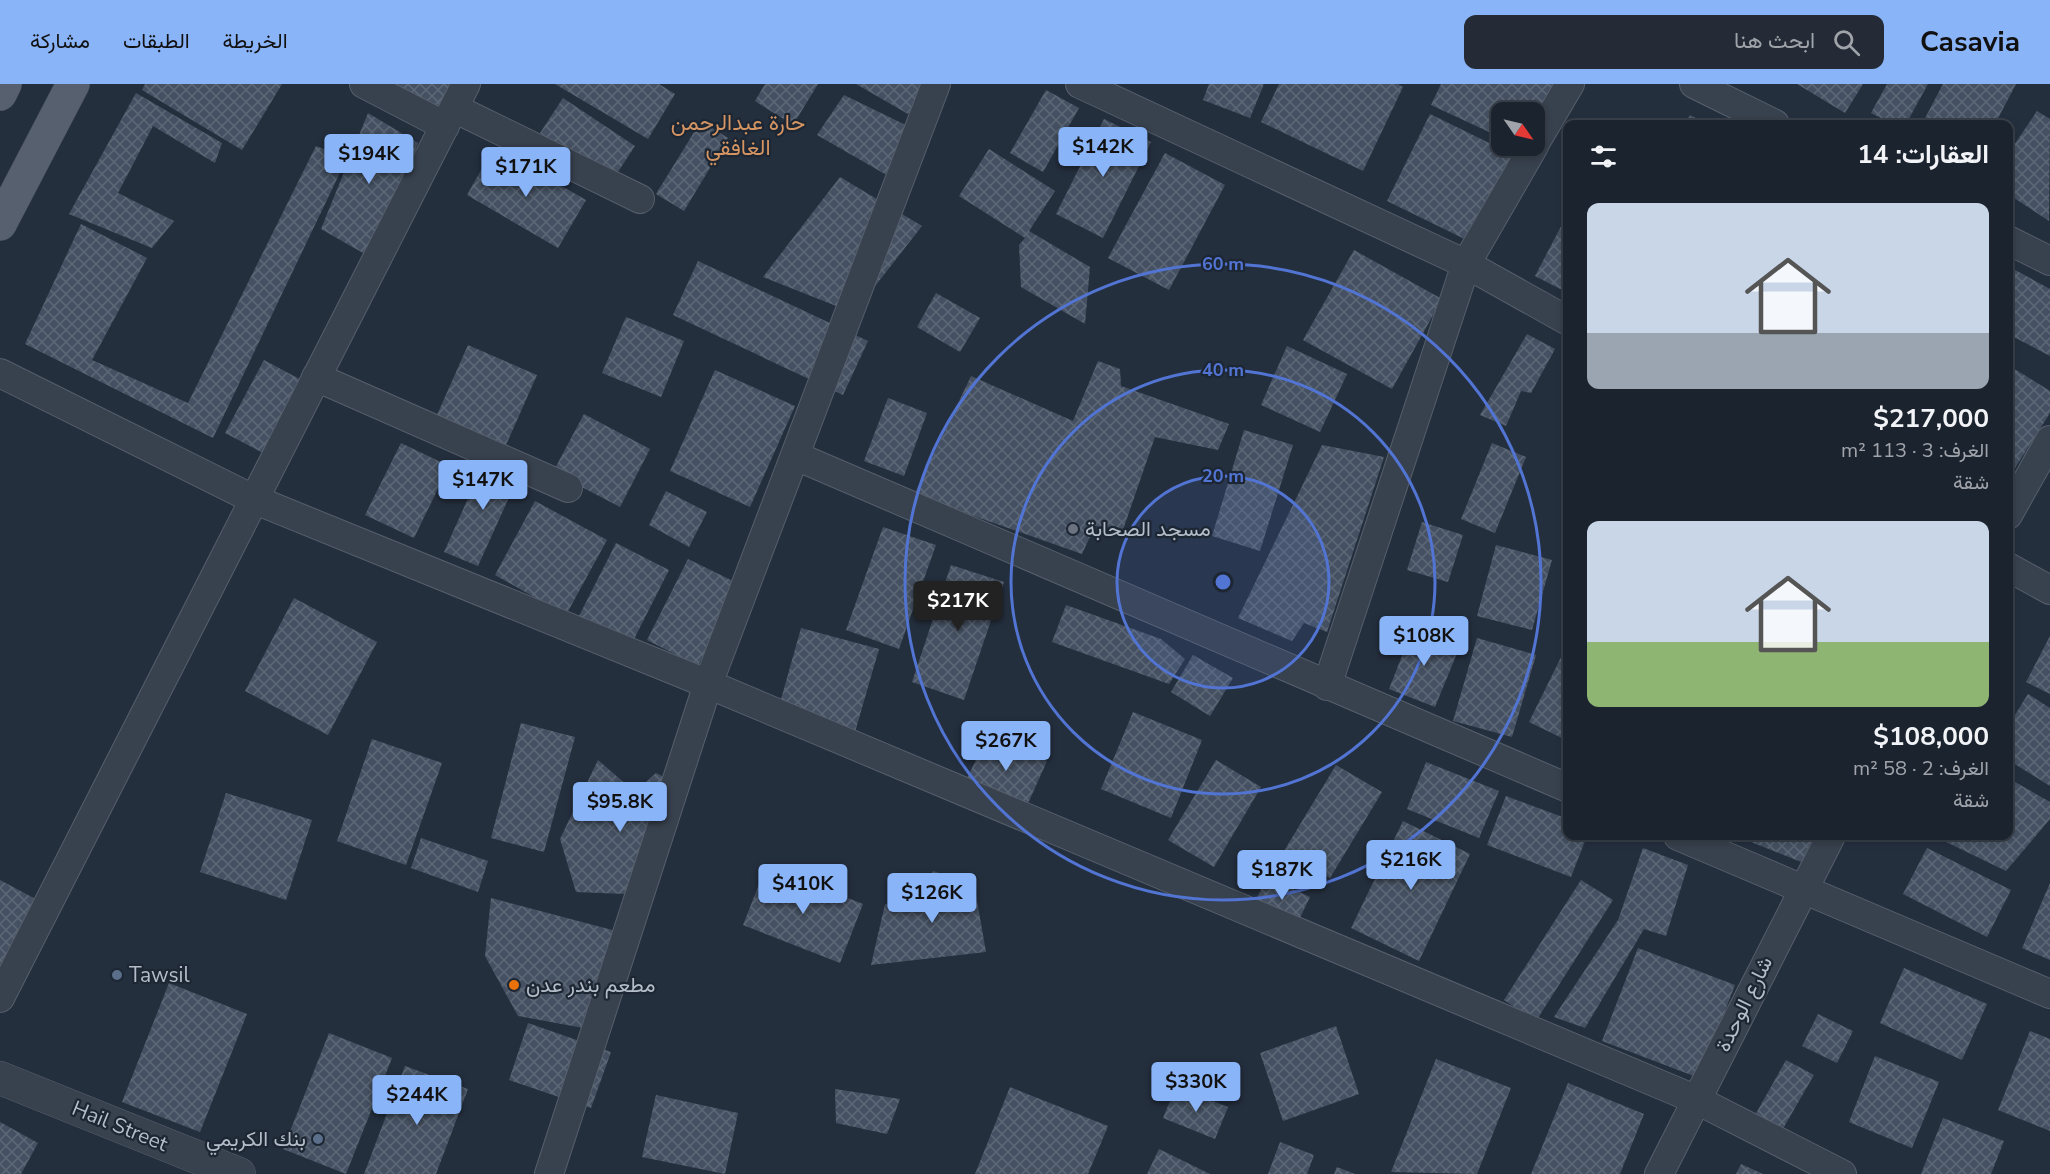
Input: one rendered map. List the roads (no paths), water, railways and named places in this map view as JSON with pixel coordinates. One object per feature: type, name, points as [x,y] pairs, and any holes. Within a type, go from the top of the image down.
[{"type":"main road","points":[[0,94],[5,84]]},
{"type":"main road","points":[[0,224],[73,84]]},
{"type":"street","points":[[364,84],[455,106],[640,199]]},
{"type":"street","points":[[549,1174],[708,684],[936,84]]},
{"type":"street","points":[[1080,84],[1466,264],[1563,318]]},
{"type":"street","points":[[1545,126],[1570,84]]},
{"type":"street","points":[[1694,84],[1767,120]]},
{"type":"street","points":[[0,998],[455,106]]},
{"type":"street","points":[[1327,686],[1466,264],[1528,156]]},
{"type":"street","points":[[2013,242],[2050,261]]},
{"type":"street","points":[[0,373],[253,499],[708,684],[1697,1100],[1842,1174]]},
{"type":"street","points":[[316,377],[568,488]]},
{"type":"street","points":[[2013,506],[2050,440]]},
{"type":"street","points":[[796,456],[1563,786]]},
{"type":"street","points":[[2013,570],[2050,590]]},
{"type":"street","points":[[1688,840],[2050,994]]},
{"type":"street","name":"شارع الوحدة","points":[[1659,1174],[1802,888],[1829,840]]},
{"type":"street","name":"Hail Street","points":[[0,1078],[239,1174]]},
{"type":"place","name":"مسجد الصحابة","points":[[1073,529]]},
{"type":"place","name":"Tawsil","points":[[117,975]]},
{"type":"place","name":"مطعم بندر عدن","points":[[514,985]]},
{"type":"place","name":"بنك الكريمي","points":[[318,1139]]},
{"type":"district","name":"حارة عبدالرحمن الغافقي","points":[[738,136]]}]
